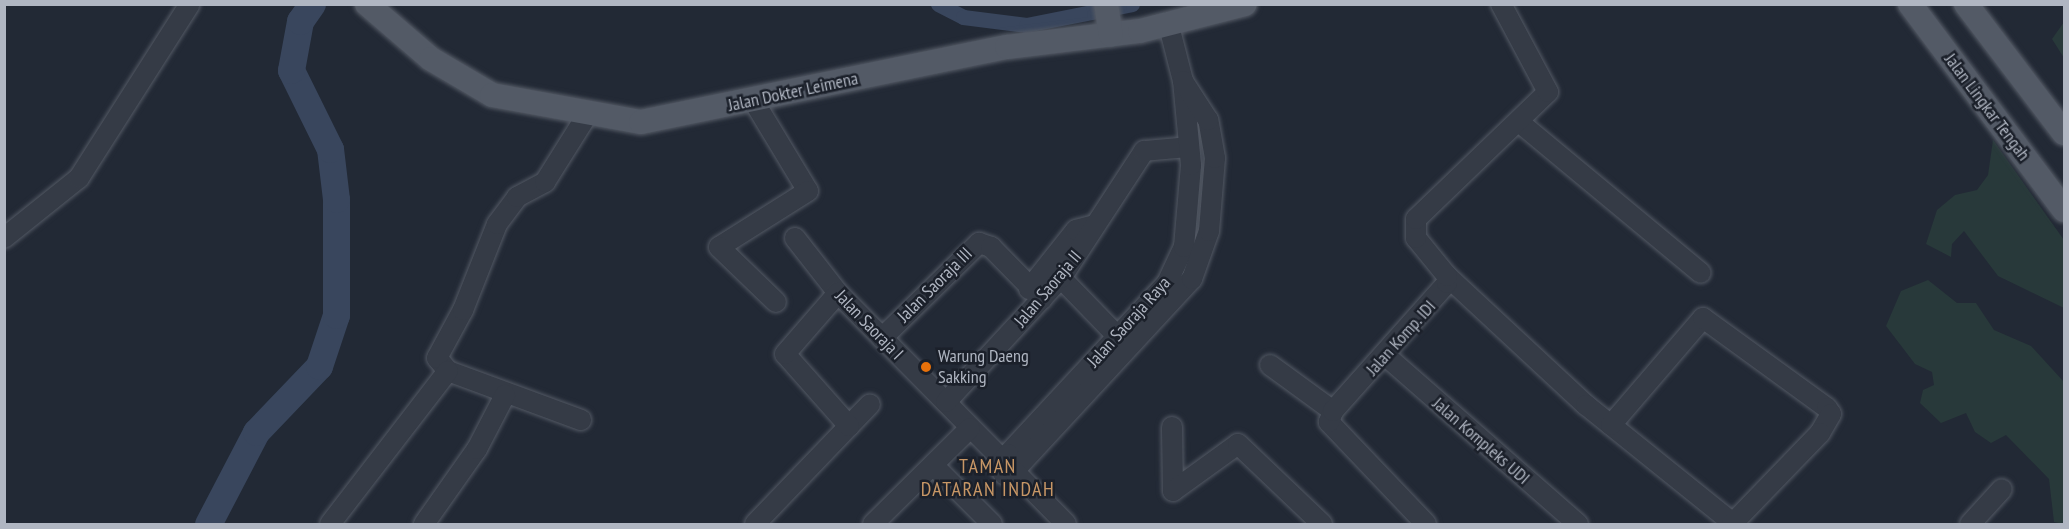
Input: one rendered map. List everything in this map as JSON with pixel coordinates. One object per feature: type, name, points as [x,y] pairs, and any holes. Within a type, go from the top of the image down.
[{"type":"main road","name":"Jalan Dokter Leimena","points":[[367,4],[431,59],[492,95],[587,115],[641,122],[1007,47],[1111,35],[1245,4]]},
{"type":"main road","points":[[1106,4],[1111,35]]},
{"type":"main road","name":"Jalan Lingkar Tengah","points":[[1910,4],[2064,210]]},
{"type":"main road","points":[[1966,4],[2064,133]]},
{"type":"street","points":[[4,238],[80,178],[190,4]]},
{"type":"street","points":[[1501,4],[1548,84],[1543,99],[1416,219],[1416,238],[1447,276],[1611,424],[1732,524],[1820,433],[1831,414],[1827,408],[1703,318],[1611,424]]},
{"type":"street","name":"Jalan Saoraja Raya","points":[[1168,22],[1183,81],[1192,194],[1179,282]]},
{"type":"street","name":"Jalan Saoraja Raya","points":[[1010,462],[1179,282],[1207,242],[1216,193],[1208,120],[1183,81]]},
{"type":"street","points":[[753,100],[808,191],[719,247],[776,302]]},
{"type":"street","points":[[581,420],[505,395],[448,371],[437,358],[463,310],[497,224],[518,197],[545,182],[587,115]]},
{"type":"street","points":[[1519,122],[1701,273]]},
{"type":"street","name":"Jalan Saoraja II","points":[[1036,294],[1061,278],[1144,151],[1189,147]]},
{"type":"street","name":"Jalan Saoraja II","points":[[946,402],[1036,294],[1076,230],[1095,225]]},
{"type":"street","name":"Jalan Saoraja I","points":[[795,238],[838,293],[970,428],[1010,462],[1066,525]]},
{"type":"street","name":"Jalan Saoraja III","points":[[882,338],[979,243],[991,248],[1036,294]]},
{"type":"street","name":"Jalan Komp. IDI","points":[[1333,411],[1441,295],[1447,276]]},
{"type":"street","points":[[1061,278],[1124,342]]},
{"type":"street","points":[[838,293],[785,354],[849,426]]},
{"type":"street","name":"Jalan Kompleks UDI","points":[[1386,356],[1578,525]]},
{"type":"street","points":[[1270,365],[1333,411],[1329,422],[1338,437],[1423,524]]},
{"type":"street","points":[[330,525],[448,371]]},
{"type":"street","points":[[424,525],[477,449],[505,395]]},
{"type":"street","points":[[755,525],[870,404]]},
{"type":"street","points":[[1172,427],[1173,491],[1238,444],[1322,525]]},
{"type":"street","points":[[874,524],[970,428]]},
{"type":"street","points":[[934,466],[992,525]]},
{"type":"street","points":[[1970,525],[2002,489]]},
{"type":"shaded area","points":[[2064,22],[2064,58],[2052,39]]},
{"type":"shaded area","points":[[1993,140],[2064,240],[2064,308],[1998,276],[1964,231],[1952,244],[1951,257],[1926,244],[1937,210],[1955,195],[1977,190],[1988,175]]},
{"type":"shaded area","points":[[1928,280],[1957,303],[1976,303],[1994,330],[2031,346],[2064,382],[2064,524],[2054,522],[2049,479],[2006,435],[1991,443],[1975,432],[1966,413],[1941,423],[1920,403],[1923,390],[1934,385],[1932,372],[1915,364],[1886,326],[1901,291]]},
{"type":"waterway","points":[[208,524],[256,432],[319,366],[336,315],[336,199],[330,149],[291,70],[300,21],[312,4]]},
{"type":"waterway","points":[[938,4],[963,17],[1026,25],[1132,4]]},
{"type":"place","name":"Warung Daeng Sakking","points":[[926,367]]},
{"type":"district","name":"TAMAN DATARAN INDAH","points":[[988,478]]}]
